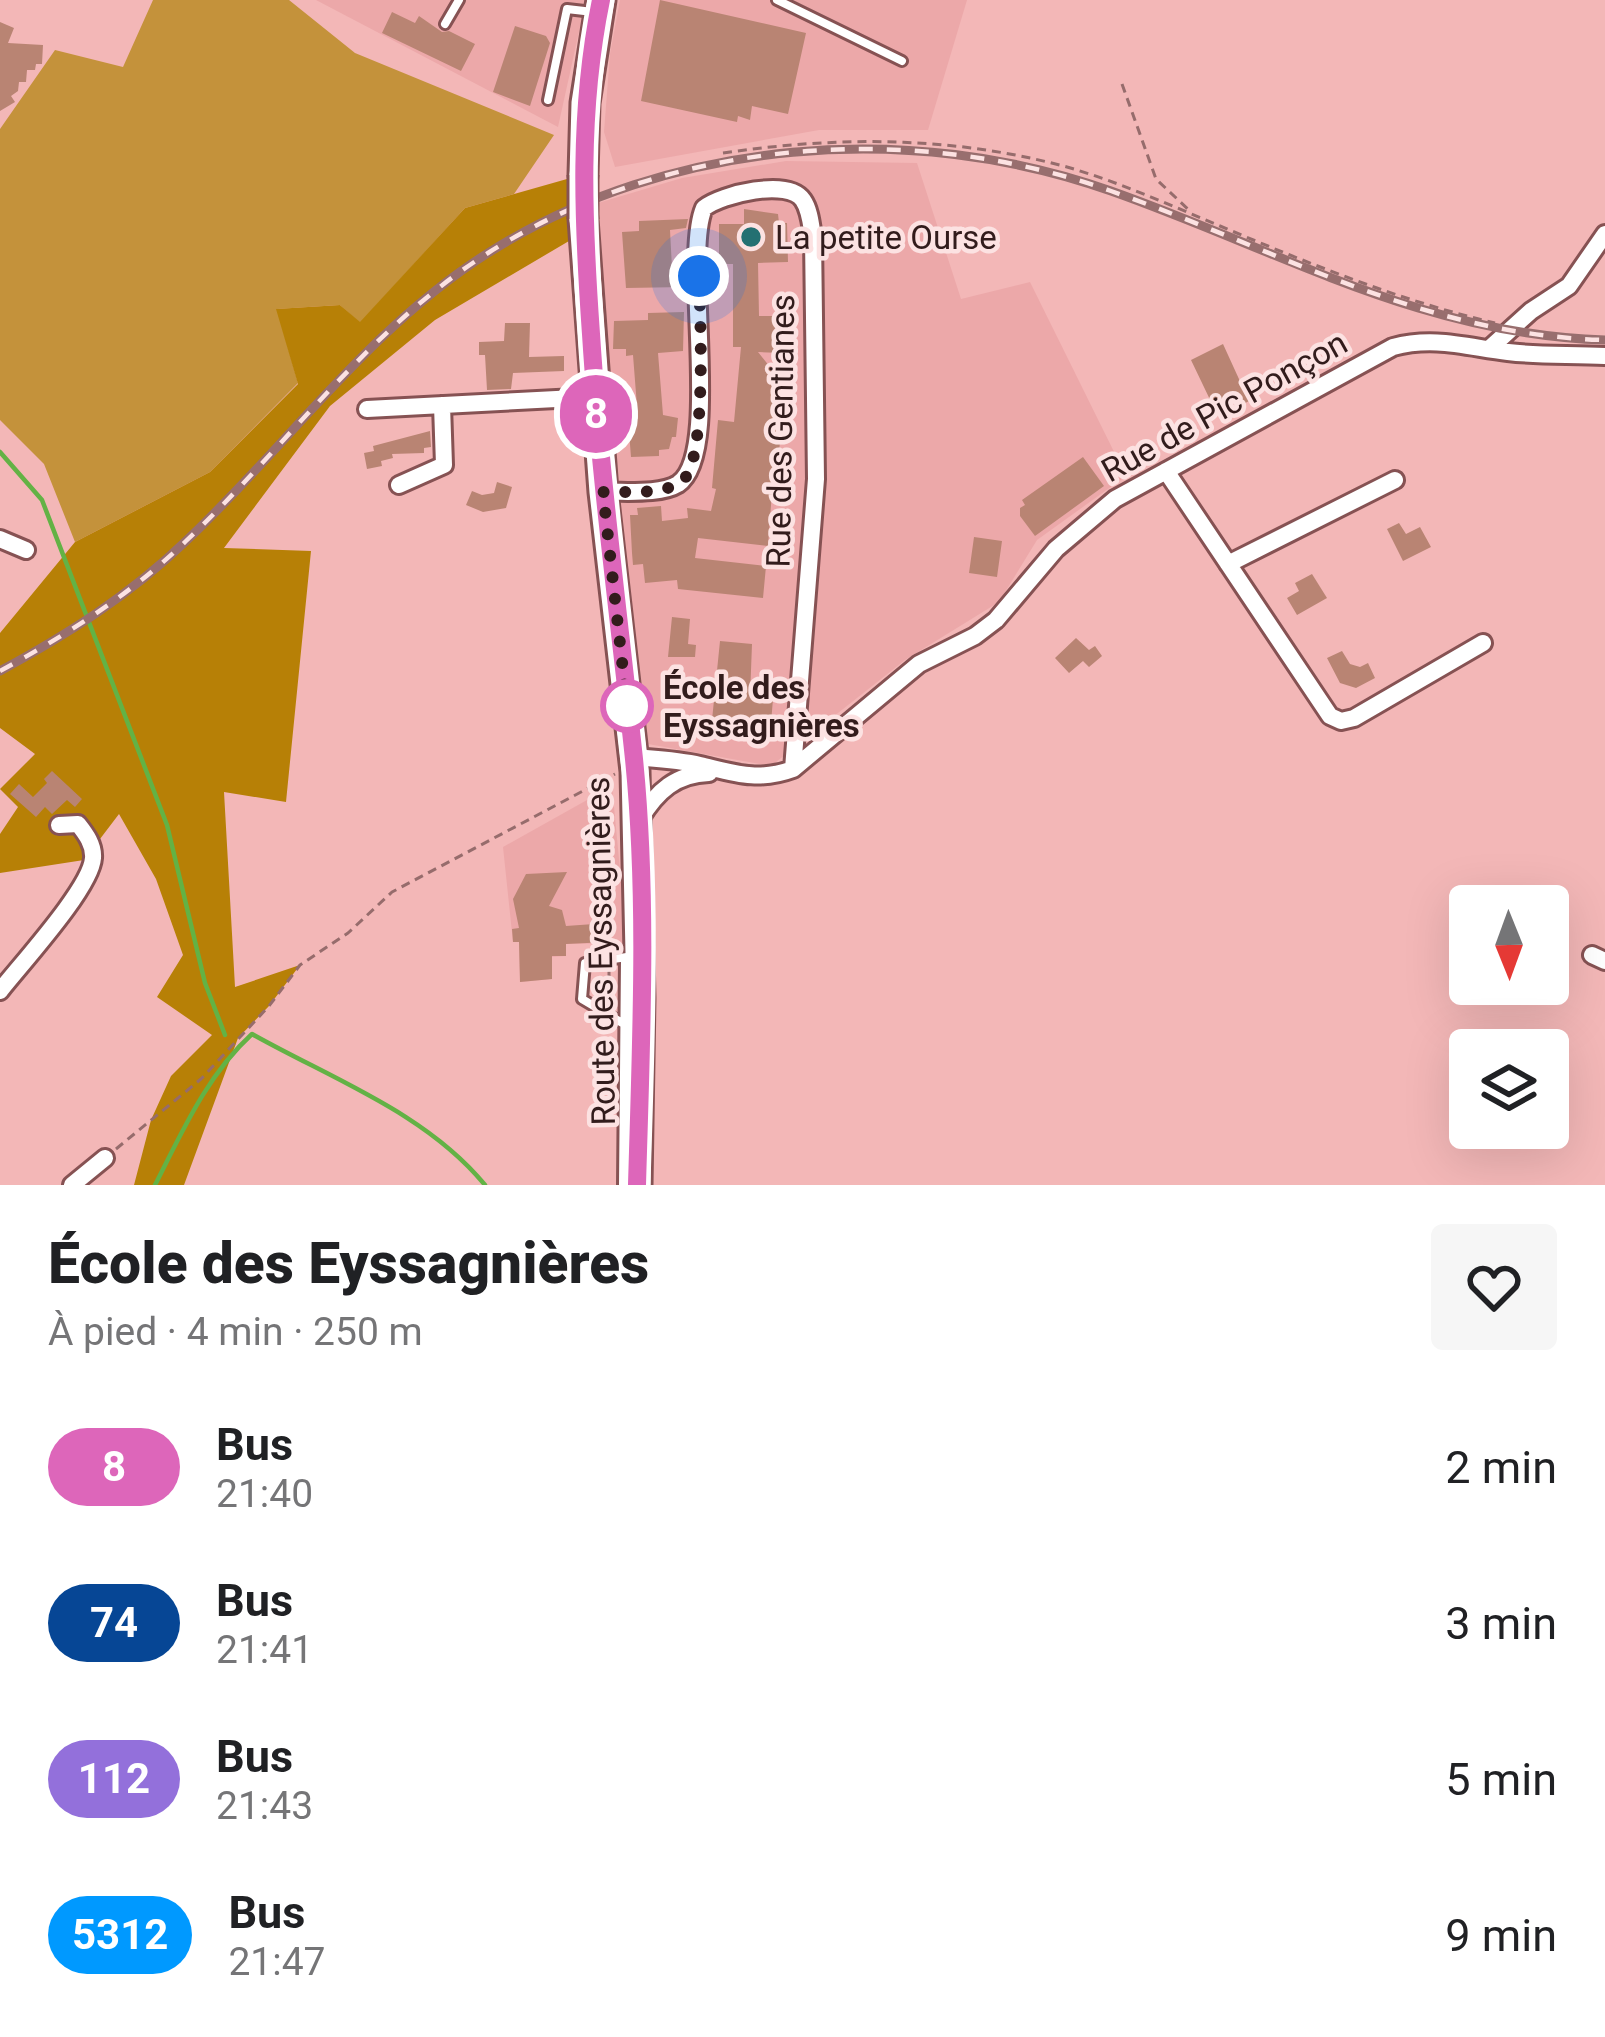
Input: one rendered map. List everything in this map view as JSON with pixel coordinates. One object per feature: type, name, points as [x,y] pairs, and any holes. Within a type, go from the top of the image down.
[{"type":"main road","name":"Route des Eyssagnières","points":[[600,6],[585,103],[583,219],[603,492],[634,769],[632,1030],[637,1185]]},
{"type":"street","name":"Rue des Gentianes","points":[[603,492],[669,488],[682,481],[693,464],[702,352],[697,238],[704,208],[728,196],[778,188],[794,191],[803,200],[813,237],[816,479],[793,769]]},
{"type":"street","points":[[1490,348],[1569,286],[1605,234]]},
{"type":"street","name":"Rue de Pic Ponçon","points":[[793,769],[919,664],[996,620],[1076,529],[1115,499],[1393,346],[1426,340],[1605,356]]},
{"type":"street","points":[[368,409],[595,397]]},
{"type":"street","points":[[399,485],[444,465],[442,405]]},
{"type":"street","points":[[1166,471],[1324,712],[1341,721],[1354,718],[1483,643]]},
{"type":"street","points":[[1228,564],[1395,480]]},
{"type":"street","points":[[0,539],[26,550]]},
{"type":"street","points":[[723,772],[685,776],[649,788],[634,769],[667,760],[771,777],[793,769]]},
{"type":"street","points":[[637,825],[666,786],[667,760]]},
{"type":"street","points":[[0,991],[71,902],[91,868],[94,854],[88,837],[78,824],[59,825]]},
{"type":"street","points":[[72,1185],[105,1158]]},
{"type":"lane","points":[[445,24],[459,0]]},
{"type":"lane","points":[[777,0],[902,61]]},
{"type":"lane","points":[[548,100],[567,9],[600,6]]},
{"type":"lane","points":[[623,1185],[632,1030],[582,999],[585,964],[632,952]]},
{"type":"path","points":[[1122,84],[1156,179],[1192,213]]},
{"type":"path","points":[[724,153],[856,140],[943,144],[1015,154],[1070,168],[1192,213],[1397,295],[1515,327]]},
{"type":"path","points":[[105,1158],[200,1079],[269,1006],[300,965],[348,933],[392,892],[582,788],[634,769]]},
{"type":"path","points":[[609,961],[609,1012]]},
{"type":"shaded area","points":[[153,0],[289,0],[355,53],[554,135],[514,194],[465,208],[360,323],[340,305],[277,309],[298,383],[210,472],[75,542],[44,464],[0,420],[0,129],[55,50],[123,67]]},
{"type":"shaded area","points":[[316,0],[586,0],[558,127]]},
{"type":"shaded area","points":[[620,0],[967,0],[928,130],[819,130],[615,167],[604,132]]},
{"type":"shaded area","points":[[786,161],[917,163],[961,299],[1030,282],[1126,476],[1037,540],[999,602],[905,660],[771,766],[648,744],[629,632],[617,506],[598,203],[682,178]]},
{"type":"shaded area","points":[[567,179],[569,241],[435,320],[330,406],[224,548],[311,551],[286,802],[224,792],[235,987],[300,965],[238,1038],[184,1185],[134,1185],[151,1120],[171,1076],[212,1035],[157,997],[183,955],[156,879],[119,814],[84,860],[0,873],[0,834],[18,807],[0,789],[35,754],[0,728],[0,633],[75,542],[210,472],[298,384],[276,309],[340,305],[360,322],[465,208]]},
{"type":"shaded area","points":[[612,786],[627,943],[566,944],[566,956],[552,957],[552,979],[520,982],[519,946],[523,942],[513,942],[503,847]]},
{"type":"building","points":[[660,0],[806,33],[788,114],[752,106],[750,120],[738,116],[737,122],[641,101]]},
{"type":"building","points":[[392,12],[415,23],[419,16],[442,32],[475,44],[461,71],[382,33]]},
{"type":"building","points":[[0,22],[14,28],[8,43],[43,45],[42,64],[27,70],[26,82],[19,82],[11,96],[15,102],[0,111]]},
{"type":"building","points":[[515,26],[546,36],[550,43],[530,106],[493,92]]},
{"type":"building","points":[[744,209],[778,214],[779,223],[787,223],[788,262],[758,263],[759,316],[781,316],[781,353],[758,352],[774,372],[773,410],[783,411],[768,546],[698,538],[695,558],[766,566],[763,598],[678,589],[677,580],[645,583],[643,564],[633,565],[630,515],[638,515],[637,508],[661,506],[662,521],[688,518],[687,508],[711,511],[718,420],[734,422],[741,347],[733,347],[733,264],[719,264],[719,224],[744,224]]},
{"type":"building","points":[[688,219],[686,228],[670,230],[672,268],[683,267],[684,287],[626,288],[622,232],[639,231],[639,221]]},
{"type":"building","points":[[684,312],[683,351],[658,353],[663,415],[678,418],[676,437],[669,449],[659,450],[659,456],[631,457],[628,419],[638,419],[633,355],[626,356],[626,349],[613,349],[614,321]]},
{"type":"building","points":[[505,323],[530,323],[529,357],[564,356],[564,371],[513,373],[511,389],[487,390],[485,355],[479,355],[479,342],[504,341]]},
{"type":"building","points":[[1223,344],[1249,401],[1240,406],[1235,398],[1214,408],[1191,360]]},
{"type":"building","points":[[430,431],[431,447],[424,448],[424,453],[392,454],[393,458],[381,461],[382,466],[367,469],[364,453],[374,451],[373,446]]},
{"type":"building","points":[[1083,457],[1104,486],[1035,536],[1020,516],[1022,500]]},
{"type":"building","points":[[497,482],[512,487],[506,508],[483,512],[466,505],[472,491],[494,493]]},
{"type":"building","points":[[1399,523],[1406,534],[1420,527],[1431,547],[1403,561],[1387,529]]},
{"type":"building","points":[[974,537],[1002,541],[997,577],[969,573]]},
{"type":"building","points":[[1312,574],[1327,598],[1297,615],[1287,598],[1299,591],[1295,583]]},
{"type":"building","points":[[672,617],[690,619],[688,644],[696,645],[695,657],[668,657]]},
{"type":"building","points":[[1076,638],[1089,650],[1095,646],[1102,656],[1089,667],[1083,661],[1069,673],[1055,658]]},
{"type":"building","points":[[720,641],[752,644],[750,697],[773,699],[770,735],[711,730]]},
{"type":"building","points":[[1342,651],[1350,664],[1368,663],[1375,678],[1356,688],[1340,683],[1327,658]]},
{"type":"building","points":[[52,771],[82,799],[75,807],[67,800],[52,814],[45,807],[36,817],[10,794],[19,784],[33,797]]},
{"type":"building","points":[[567,872],[549,906],[562,910],[566,926],[608,923],[608,942],[566,944],[566,956],[552,956],[552,979],[520,982],[519,942],[513,942],[512,929],[519,928],[513,899],[526,874]]},
{"type":"waterway","points":[[0,452],[42,500],[167,825],[205,983],[225,1035]]},
{"type":"waterway","points":[[155,1185],[209,1086],[252,1034],[406,1117],[435,1137],[485,1185]]},
{"type":"railway","points":[[0,671],[98,612],[165,561],[367,352],[445,283],[559,214],[634,185],[712,164],[793,152],[874,149],[955,155],[1034,169],[1111,191],[1413,306],[1538,335],[1605,340]]},
{"type":"bus line","name":"8","points":[[601,0],[585,103],[583,219],[603,492],[635,771],[640,998],[637,1185]]},
{"type":"place","name":"La petite Ourse","points":[[751,237]]},
{"type":"place","name":"École des Eyssagnières","points":[[627,706]]},
{"type":"route","points":[[627,706],[603,492],[669,488],[682,481],[693,464],[702,352],[699,276]]}]
